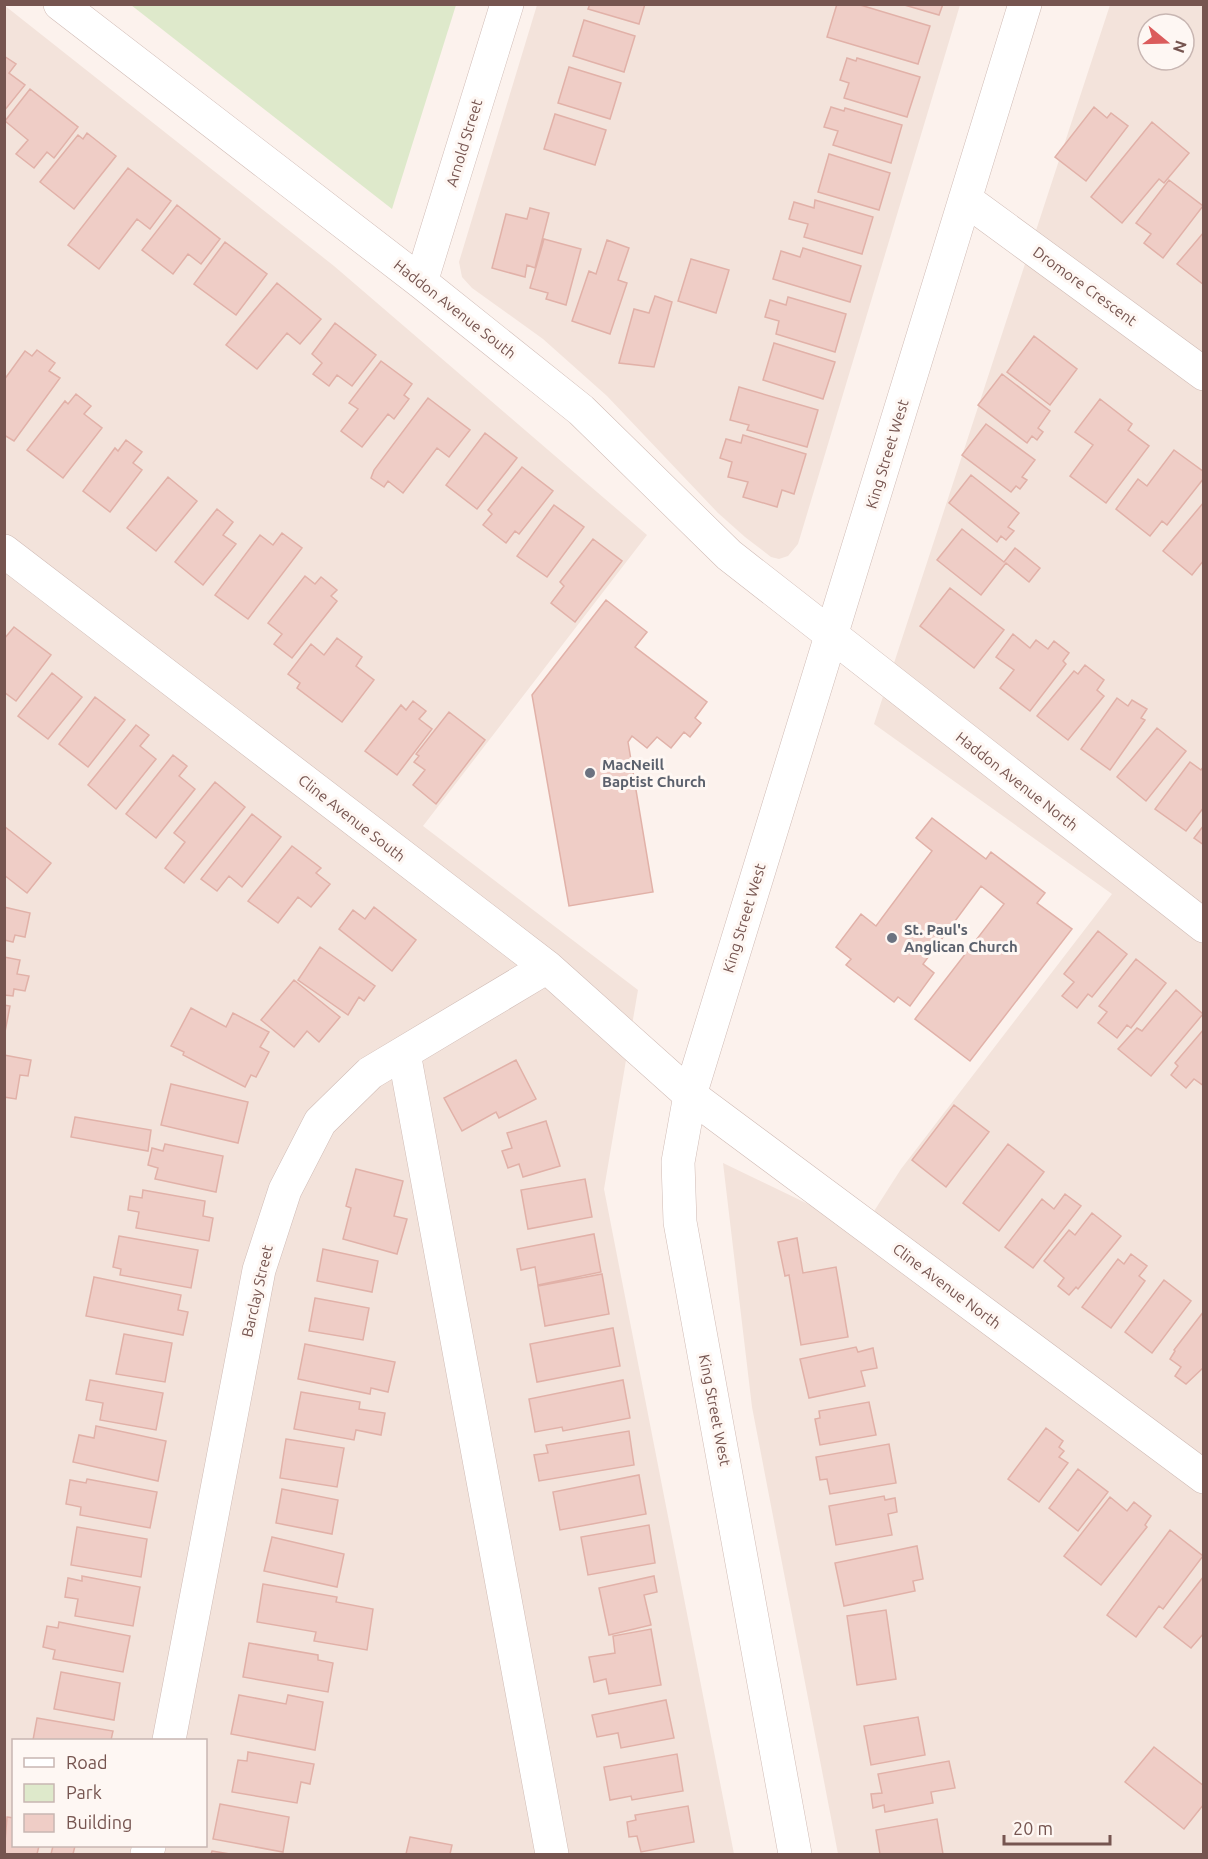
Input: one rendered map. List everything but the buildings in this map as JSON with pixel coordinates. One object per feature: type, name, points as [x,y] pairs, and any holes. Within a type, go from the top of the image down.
[{"type":"street","name":"Haddon Avenue South","points":[[60,4],[421,282],[581,410],[729,555],[831,635]]},
{"type":"street","name":"Arnold Street","points":[[421,282],[507,4]]},
{"type":"street","name":"King Street West","points":[[795,1854],[680,1222],[678,1162],[690,1095],[1025,4]]},
{"type":"street","name":"Dromore Crescent","points":[[965,199],[1203,374]]},
{"type":"street","name":"Cline Avenue South","points":[[4,550],[547,968],[690,1095]]},
{"type":"street","name":"Haddon Avenue North","points":[[831,635],[1203,926]]},
{"type":"street","name":"Barclay Street","points":[[169,1739],[259,1270],[285,1190],[320,1122],[370,1073],[547,968]]},
{"type":"street","points":[[404,1053],[552,1854]]},
{"type":"street","name":"Cline Avenue North","points":[[690,1095],[1203,1478]]},
{"type":"shaded area","points":[[4,5],[334,266],[647,535],[423,826],[638,990],[604,1189],[734,1854],[5,1854]]},
{"type":"shaded area","points":[[537,5],[960,5],[798,544],[788,556],[779,559],[771,557],[745,537],[718,513],[607,396],[543,339],[472,288],[462,277],[459,262]]},
{"type":"shaded area","points":[[1110,5],[1203,5],[1203,1854],[838,1854],[752,1407],[723,1163],[862,1230],[901,1169],[1112,894],[874,724]]},
{"type":"green space","points":[[131,5],[456,5],[392,209]]},
{"type":"place","name":"MacNeill Baptist Church","points":[[590,773]]},
{"type":"place","name":"St. Paul's Anglican Church","points":[[892,938]]}]
